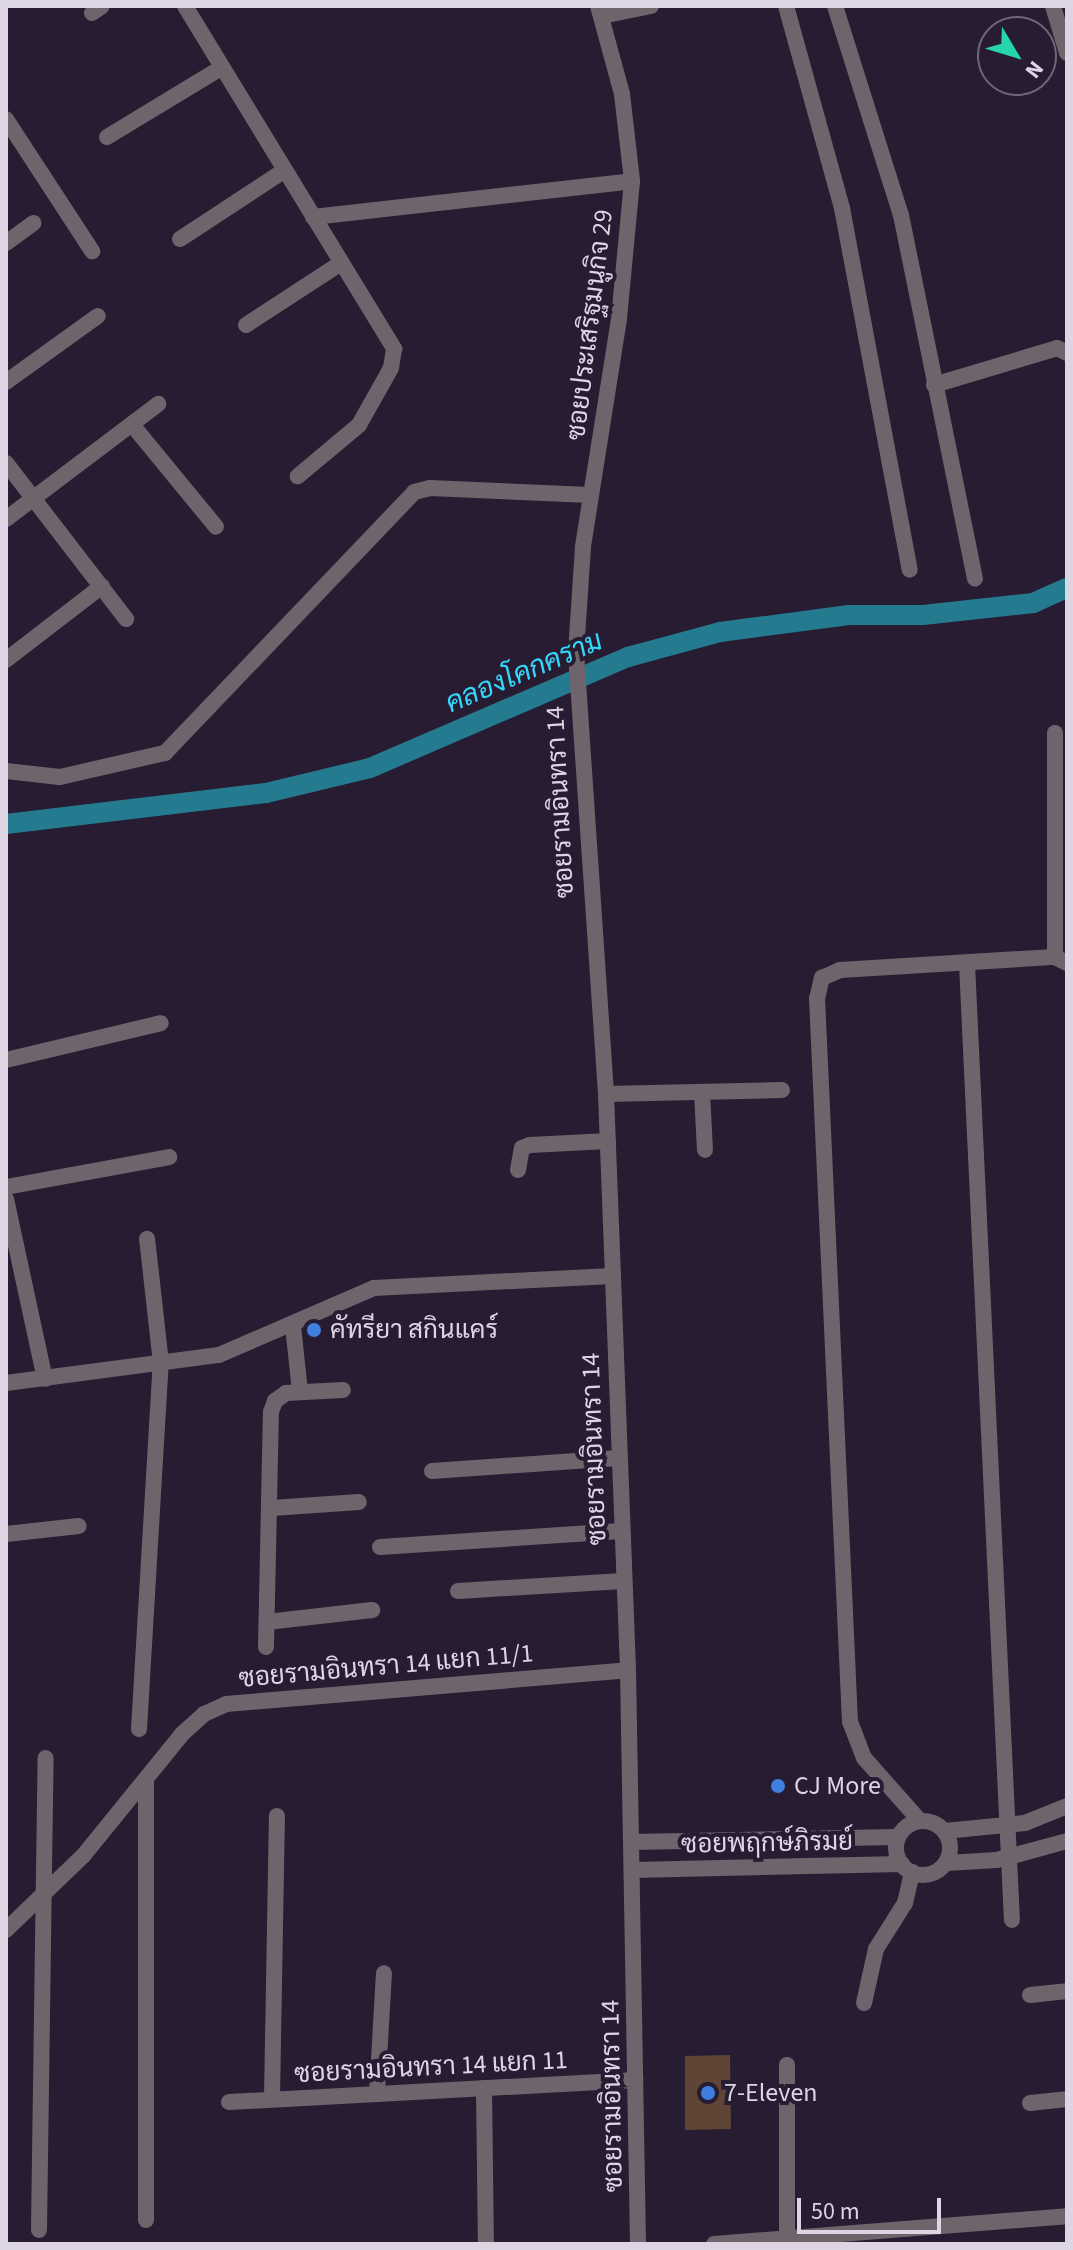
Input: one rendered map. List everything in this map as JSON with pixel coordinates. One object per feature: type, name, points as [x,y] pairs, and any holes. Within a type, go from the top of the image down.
[{"type":"street","points":[[185,6],[282,172],[394,349],[394,359],[356,428],[298,476]]},
{"type":"street","points":[[600,11],[651,6]]},
{"type":"street","points":[[786,6],[842,208],[910,570]]},
{"type":"street","points":[[835,6],[901,215],[975,579]]},
{"type":"street","points":[[1053,6],[1067,53]]},
{"type":"street","name":"ซอยประเสริฐมนูกิจ 29","points":[[576,653],[590,495],[619,319],[632,181],[622,94],[600,11]]},
{"type":"street","points":[[107,137],[221,68]]},
{"type":"street","points":[[6,119],[92,251]]},
{"type":"street","points":[[180,239],[282,172]]},
{"type":"street","points":[[313,217],[632,181]]},
{"type":"street","points":[[6,243],[34,223]]},
{"type":"street","points":[[246,325],[341,263]]},
{"type":"street","points":[[6,382],[98,316]]},
{"type":"street","points":[[934,385],[1057,348],[1067,353]]},
{"type":"street","points":[[6,519],[134,427],[158,404]]},
{"type":"street","points":[[134,427],[216,527]]},
{"type":"street","points":[[6,463],[126,619]]},
{"type":"street","points":[[6,771],[60,777],[165,753],[414,492],[430,488],[590,495]]},
{"type":"street","points":[[6,660],[102,586]]},
{"type":"street","name":"ซอยรามอินทรา 14","points":[[576,653],[579,739],[608,1141],[620,1531],[628,1670],[638,2244]]},
{"type":"street","points":[[1055,733],[1061,960],[840,970],[822,978],[817,999],[850,1722],[864,1758],[920,1821],[945,1831],[1010,1825],[1067,1806]]},
{"type":"street","points":[[967,964],[1010,1825],[1012,1920]]},
{"type":"street","points":[[6,1060],[161,1023]]},
{"type":"street","points":[[606,1094],[782,1090]]},
{"type":"street","points":[[702,1093],[705,1150]]},
{"type":"street","points":[[518,1170],[522,1148],[530,1145],[608,1141]]},
{"type":"street","points":[[6,1187],[169,1157]]},
{"type":"street","points":[[6,1200],[45,1379]]},
{"type":"street","points":[[139,1729],[161,1363],[147,1239]]},
{"type":"street","points":[[6,1383],[219,1355],[293,1326],[374,1288],[613,1276]]},
{"type":"street","points":[[293,1326],[300,1391]]},
{"type":"street","points":[[266,1647],[272,1508],[271,1412],[275,1401],[300,1391],[343,1390]]},
{"type":"street","points":[[432,1471],[618,1458]]},
{"type":"street","points":[[272,1508],[359,1502]]},
{"type":"street","points":[[6,1534],[79,1526]]},
{"type":"street","points":[[380,1547],[620,1531]]},
{"type":"street","points":[[458,1591],[623,1581]]},
{"type":"street","points":[[267,1622],[372,1610]]},
{"type":"street","name":"ซอยรามอินทรา 14 แยก 11/1","points":[[6,1930],[43,1897],[146,1781],[182,1734],[204,1714],[226,1704],[628,1670]]},
{"type":"street","points":[[39,2230],[46,1758]]},
{"type":"street","points":[[146,1781],[146,2220]]},
{"type":"street","points":[[272,2098],[277,1816]]},
{"type":"street","points":[[864,2003],[876,1949],[905,1903],[907,1868],[898,1837],[920,1821]]},
{"type":"street","points":[[945,1831],[950,1841],[946,1863]]},
{"type":"street","name":"ซอยพฤกษ์ภิรมย์","points":[[632,1842],[898,1837]]},
{"type":"street","name":"ซอยพฤกษ์ภิรมย์","points":[[633,1870],[907,1868],[937,1871],[946,1863],[1010,1858],[1067,1841]]},
{"type":"street","points":[[377,2094],[384,1973]]},
{"type":"street","points":[[1030,1995],[1067,1991]]},
{"type":"street","points":[[787,2065],[787,2241]]},
{"type":"street","name":"ซอยรามอินทรา 14 แยก 11","points":[[229,2102],[635,2080]]},
{"type":"street","points":[[484,2088],[486,2244]]},
{"type":"street","points":[[1030,2103],[1067,2099]]},
{"type":"street","points":[[714,2244],[915,2236],[1067,2216]]},
{"type":"building","name":"7-Eleven","points":[[730,2055],[731,2129],[685,2130],[685,2056]]},
{"type":"waterway","name":"คลองโคกคราม","points":[[6,824],[266,793],[370,768],[628,657],[720,632],[849,615],[923,615],[1033,603],[1067,588]]},
{"type":"place","name":"คัทรียา สกินแคร์","points":[[314,1330]]},
{"type":"place","name":"CJ More","points":[[778,1786]]},
{"type":"place","name":"7-Eleven","points":[[708,2093]]}]
